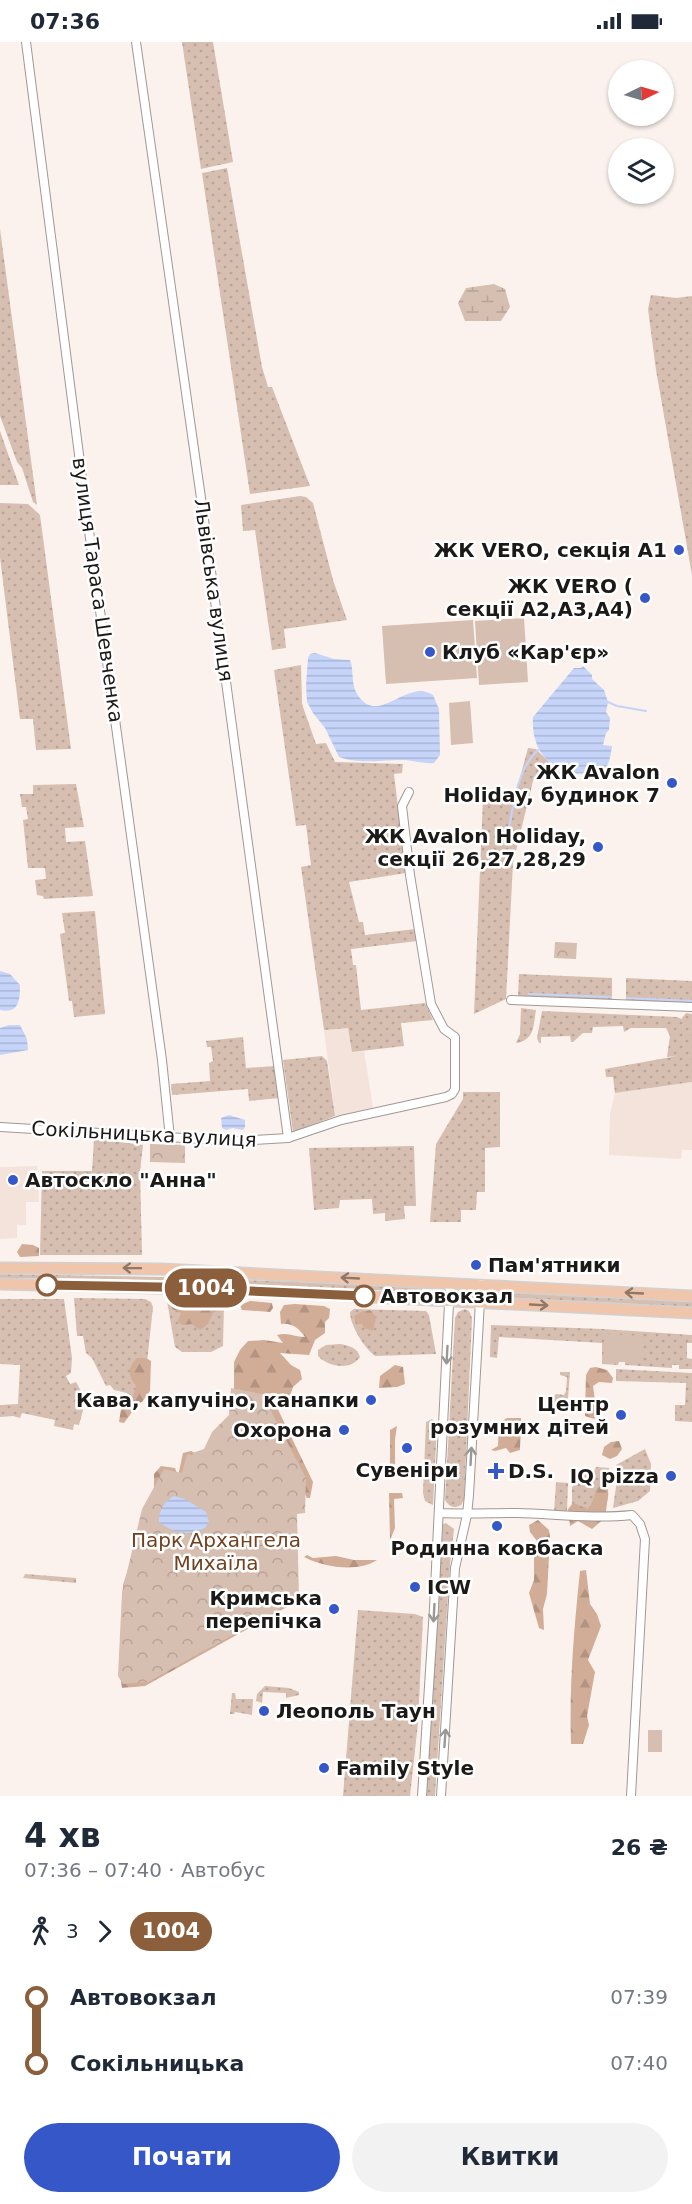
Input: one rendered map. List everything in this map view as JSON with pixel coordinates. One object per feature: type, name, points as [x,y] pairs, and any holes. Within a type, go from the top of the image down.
[{"type":"main road","points":[[0,1268],[161,1269],[692,1296]]},
{"type":"main road","points":[[232,1290],[233,1273]]},
{"type":"main road","points":[[431,1282],[434,1290],[431,1299]]},
{"type":"main road","points":[[0,1284],[232,1290],[692,1313]]},
{"type":"main road","points":[[512,1304],[510,1294],[513,1286]]},
{"type":"street","name":"вулиця Тараса Шевченка","points":[[26,42],[86,509],[162,1060],[170,1138]]},
{"type":"street","name":"Львівська вулиця","points":[[136,42],[201,493],[288,1138]]},
{"type":"street","name":"Сокільницька вулиця","points":[[0,1127],[234,1141],[288,1138],[341,1120],[452,1094],[455,1089],[455,1037],[444,1029],[431,1004],[410,875],[402,806],[409,792]]},
{"type":"street","points":[[511,1000],[692,1007]]},
{"type":"street","points":[[422,1796],[450,1283]]},
{"type":"street","points":[[441,1796],[455,1568],[468,1515],[481,1284]]},
{"type":"street","points":[[439,1513],[468,1515],[516,1513],[608,1517],[632,1515],[640,1524],[645,1539],[645,1557],[631,1796]]},
{"type":"shaded area","points":[[348,1027],[352,1052],[364,1051],[373,1108],[335,1116],[324,1030]]},
{"type":"shaded area","points":[[692,1082],[692,1150],[682,1150],[681,1159],[609,1155],[610,1114],[615,1093]]},
{"type":"shaded area","points":[[37,1166],[39,1202],[26,1202],[26,1225],[17,1225],[17,1238],[0,1239],[0,1167]]},
{"type":"green space","points":[[182,42],[213,42],[233,162],[201,169]]},
{"type":"green space","points":[[227,168],[262,367],[268,387],[272,387],[310,486],[250,494],[202,173]]},
{"type":"green space","points":[[0,229],[37,505],[33,502],[22,468],[17,462],[0,416]]},
{"type":"green space","points":[[494,284],[505,289],[510,307],[501,321],[465,321],[458,303],[466,288]]},
{"type":"green space","points":[[651,295],[676,298],[692,296],[692,575],[656,370],[648,309]]},
{"type":"green space","points":[[0,431],[19,485],[0,485]]},
{"type":"green space","points":[[306,497],[313,503],[333,580],[347,620],[284,629],[286,648],[272,650],[255,530],[243,531],[241,505]]},
{"type":"green space","points":[[0,503],[28,504],[40,515],[71,749],[36,750],[33,719],[20,719],[0,557]]},
{"type":"green space","points":[[524,618],[528,682],[479,685],[475,621]]},
{"type":"green space","name":"Клуб «Кар'єр»","points":[[473,620],[477,678],[386,684],[382,626]]},
{"type":"green space","points":[[301,665],[302,704],[316,744],[326,743],[335,762],[403,764],[402,773],[394,774],[406,873],[349,882],[359,922],[363,922],[365,935],[415,929],[417,941],[351,949],[353,965],[356,965],[361,1010],[425,1003],[433,1020],[401,1023],[404,1046],[352,1052],[348,1028],[324,1030],[301,867],[311,865],[306,825],[296,826],[274,670]]},
{"type":"green space","points":[[470,701],[473,743],[451,745],[449,703]]},
{"type":"green space","points":[[528,748],[536,749],[565,778],[534,777],[513,863],[506,999],[474,1014],[483,798],[500,804],[515,796]]},
{"type":"green space","points":[[76,784],[84,827],[65,828],[66,842],[85,841],[93,896],[44,899],[43,896],[37,895],[35,880],[46,879],[45,868],[28,868],[23,820],[28,819],[26,807],[22,807],[20,794],[33,794],[33,785]]},
{"type":"green space","points":[[95,911],[105,1014],[74,1017],[72,1001],[69,1001],[60,934],[65,933],[62,913]]},
{"type":"green space","points":[[555,942],[577,943],[576,959],[554,958]]},
{"type":"green space","points":[[519,974],[612,978],[612,1002],[518,997]]},
{"type":"green space","points":[[626,978],[692,981],[692,1005],[626,1001]]},
{"type":"green space","points":[[521,1008],[536,1010],[530,1035],[527,1039],[516,1043],[520,1034]]},
{"type":"green space","points":[[542,1011],[677,1017],[682,1019],[685,1054],[682,1018],[686,1013],[692,1014],[692,1082],[615,1093],[613,1077],[606,1077],[605,1069],[677,1056],[667,1057],[670,1036],[666,1028],[631,1028],[624,1032],[623,1026],[593,1027],[592,1033],[583,1033],[573,1042],[570,1036],[541,1037],[541,1043],[539,1043],[537,1038]]},
{"type":"green space","points":[[243,1037],[246,1068],[275,1066],[279,1098],[249,1101],[248,1089],[172,1095],[171,1084],[210,1081],[209,1063],[213,1061],[211,1047],[207,1047],[206,1041]]},
{"type":"green space","points":[[322,1056],[327,1061],[335,1116],[293,1132],[283,1060]]},
{"type":"green space","points":[[463,1092],[500,1092],[500,1147],[485,1148],[485,1192],[477,1192],[476,1210],[461,1210],[461,1222],[430,1222],[436,1144],[463,1099]]},
{"type":"green space","points":[[94,1139],[143,1145],[140,1171],[142,1255],[40,1255],[42,1171],[92,1171]]},
{"type":"green space","points":[[150,1144],[185,1145],[185,1163],[150,1162]]},
{"type":"green space","points":[[414,1146],[416,1206],[404,1206],[405,1219],[385,1221],[385,1213],[373,1214],[372,1199],[340,1200],[339,1208],[314,1210],[309,1148]]},
{"type":"green space","points":[[22,1244],[39,1248],[39,1256],[20,1257],[17,1252]]},
{"type":"green space","points":[[0,1274],[215,1278],[214,1283],[0,1278]]},
{"type":"green space","points":[[245,1280],[422,1287],[422,1292],[245,1285]]},
{"type":"green space","points":[[515,1293],[692,1302],[692,1307],[515,1298],[513,1296]]},
{"type":"green space","points":[[172,1297],[217,1300],[224,1303],[223,1346],[211,1352],[182,1352],[175,1347],[167,1301]]},
{"type":"green space","points":[[74,1298],[145,1299],[151,1302],[153,1307],[143,1399],[128,1397],[127,1393],[114,1390],[110,1385],[106,1386],[92,1358],[86,1353],[83,1336],[77,1336]]},
{"type":"green space","points":[[176,1298],[219,1299],[223,1308],[213,1313],[208,1324],[200,1330],[192,1324],[182,1325],[178,1321],[181,1313],[172,1309],[171,1303]]},
{"type":"green space","points":[[0,1299],[64,1299],[72,1358],[71,1373],[66,1376],[70,1384],[76,1382],[82,1393],[91,1396],[91,1402],[85,1403],[79,1425],[74,1424],[73,1430],[54,1426],[55,1420],[22,1413],[20,1418],[0,1417],[0,1405],[18,1404],[20,1365],[0,1364]]},
{"type":"green space","points":[[250,1301],[272,1303],[273,1308],[270,1312],[242,1310],[240,1305]]},
{"type":"green space","name":"Парк Архангела Михаїла","points":[[284,1305],[324,1306],[330,1309],[329,1318],[325,1322],[325,1333],[315,1340],[309,1355],[280,1353],[291,1365],[300,1370],[302,1379],[293,1387],[290,1396],[285,1399],[275,1393],[270,1393],[313,1482],[310,1498],[307,1498],[302,1488],[293,1481],[294,1603],[145,1686],[122,1688],[120,1673],[123,1585],[154,1489],[154,1474],[161,1466],[175,1468],[178,1476],[183,1453],[191,1451],[201,1456],[234,1418],[234,1362],[248,1341],[264,1340],[283,1343],[277,1335],[305,1337],[295,1327],[281,1324],[280,1312]]},
{"type":"green space","points":[[354,1309],[426,1311],[429,1315],[436,1354],[375,1356],[366,1348],[355,1330],[350,1312]]},
{"type":"green space","points":[[465,1309],[469,1311],[472,1318],[464,1500],[461,1505],[454,1507],[445,1500],[455,1318],[458,1312]]},
{"type":"green space","points":[[363,1311],[371,1311],[376,1317],[373,1331],[364,1328],[362,1324],[356,1324],[354,1316]]},
{"type":"green space","points":[[491,1325],[692,1335],[692,1343],[687,1343],[687,1358],[692,1359],[692,1369],[679,1369],[679,1365],[672,1365],[672,1368],[625,1365],[625,1362],[619,1362],[618,1365],[602,1364],[602,1343],[499,1337],[497,1358],[490,1357]]},
{"type":"green space","points":[[605,1334],[644,1336],[642,1363],[603,1361]]},
{"type":"green space","points":[[340,1344],[355,1349],[360,1357],[351,1364],[339,1366],[328,1363],[318,1356],[318,1350],[326,1345]]},
{"type":"green space","points":[[137,1358],[146,1358],[151,1361],[150,1391],[142,1402],[133,1406],[132,1412],[124,1423],[119,1422],[121,1409],[131,1402],[136,1386],[130,1372]]},
{"type":"green space","points":[[395,1365],[403,1367],[405,1384],[379,1388],[380,1376]]},
{"type":"green space","points":[[590,1368],[607,1370],[613,1378],[612,1383],[599,1382],[593,1386],[597,1415],[594,1419],[585,1416],[586,1375]]},
{"type":"green space","points":[[616,1369],[692,1373],[692,1422],[675,1421],[675,1405],[685,1405],[686,1383],[616,1381]]},
{"type":"green space","points":[[560,1372],[570,1372],[568,1398],[555,1411],[552,1410],[554,1396],[564,1395],[566,1391],[567,1377],[560,1375]]},
{"type":"green space","name":"Парк Архангела Михаїла","points":[[231,1388],[262,1394],[306,1478],[305,1513],[297,1514],[299,1598],[148,1682],[123,1684],[118,1676],[122,1593],[142,1509],[164,1469],[182,1473],[187,1455],[204,1449],[212,1432],[229,1415]]},
{"type":"green space","points":[[507,1418],[521,1418],[520,1450],[510,1453],[506,1448],[491,1450],[498,1446],[499,1423]]},
{"type":"green space","points":[[432,1419],[437,1424],[433,1505],[425,1501],[423,1493],[426,1422]]},
{"type":"green space","points":[[397,1426],[395,1473],[390,1478],[390,1430]]},
{"type":"green space","points":[[619,1441],[622,1449],[617,1456],[610,1459],[602,1455],[604,1447],[611,1442]]},
{"type":"green space","points":[[645,1449],[651,1464],[650,1491],[638,1501],[613,1508],[617,1480],[616,1465]]},
{"type":"green space","points":[[596,1467],[609,1468],[610,1471],[606,1512],[604,1514],[572,1511],[572,1487],[576,1483],[576,1474],[594,1472]]},
{"type":"green space","points":[[556,1482],[568,1483],[567,1513],[554,1513]]},
{"type":"green space","points":[[606,1485],[608,1493],[606,1517],[592,1529],[578,1521],[570,1526],[568,1509],[573,1503],[588,1509],[598,1487]]},
{"type":"green space","points":[[389,1493],[402,1493],[403,1498],[394,1499],[395,1528],[390,1540]]},
{"type":"green space","points":[[538,1520],[549,1530],[550,1537],[547,1594],[543,1609],[544,1630],[539,1628],[529,1593],[534,1580],[534,1549],[537,1541],[530,1532],[529,1525]]},
{"type":"green space","points":[[446,1523],[454,1529],[435,1796],[426,1796],[443,1524]]},
{"type":"green space","points":[[307,1555],[313,1558],[336,1556],[354,1560],[377,1560],[360,1566],[341,1567],[321,1564],[304,1557]]},
{"type":"green space","points":[[586,1570],[590,1604],[601,1626],[588,1660],[595,1672],[587,1716],[589,1725],[583,1744],[571,1744],[571,1679],[576,1614],[580,1571]]},
{"type":"green space","points":[[25,1574],[76,1578],[76,1583],[23,1578]]},
{"type":"green space","points":[[358,1610],[415,1614],[423,1617],[418,1723],[410,1796],[343,1796]]},
{"type":"green space","points":[[265,1686],[289,1688],[299,1692],[299,1695],[286,1698],[286,1693],[263,1692],[262,1703],[256,1701],[257,1694]]},
{"type":"green space","points":[[232,1693],[235,1693],[236,1699],[253,1699],[252,1715],[235,1712],[230,1714]]},
{"type":"green space","points":[[648,1730],[662,1730],[662,1752],[648,1752]]},
{"type":"water","points":[[315,653],[334,659],[350,660],[356,692],[364,702],[373,706],[382,705],[413,692],[423,691],[433,695],[439,709],[440,755],[434,763],[405,760],[355,761],[339,757],[325,728],[307,702],[308,658],[310,654]]},
{"type":"water","points":[[583,666],[604,690],[608,702],[606,712],[610,718],[609,730],[603,745],[612,746],[607,766],[601,775],[573,773],[554,766],[541,753],[534,736],[533,717],[574,668]]},
{"type":"water","points":[[0,971],[10,974],[20,985],[19,1001],[11,1010],[0,1010]]},
{"type":"water","points":[[20,1025],[27,1039],[28,1050],[0,1055],[0,1028]]},
{"type":"water","points":[[229,1115],[245,1120],[243,1130],[222,1128],[221,1118]]},
{"type":"water","points":[[174,1496],[185,1499],[206,1512],[209,1522],[205,1528],[187,1533],[170,1529],[159,1522],[163,1506]]},
{"type":"waterway","points":[[608,702],[617,706],[646,711]]},
{"type":"waterway","points":[[509,829],[521,776],[538,750]]},
{"type":"waterway","points":[[529,994],[611,997]]},
{"type":"waterway","points":[[627,998],[692,1001]]},
{"type":"bus line","name":"1004","points":[[47,1285],[160,1287],[364,1296]]},
{"type":"place","name":"ЖК VERO, секція А1","points":[[679,550]]},
{"type":"place","name":"ЖК VERO ( секції А2,А3,А4)","points":[[645,598]]},
{"type":"place","name":"Клуб «Кар'єр»","points":[[430,652]]},
{"type":"place","name":"ЖК Avalon Holiday, будинок 7","points":[[672,783]]},
{"type":"place","name":"ЖК Avalon Holiday, секції 26,27,28,29","points":[[598,847]]},
{"type":"place","name":"Автоскло \"Анна\"","points":[[13,1180]]},
{"type":"place","name":"Пам'ятники","points":[[476,1265]]},
{"type":"place","name":"Автовокзал","points":[[364,1296]]},
{"type":"place","name":"Кава, капучіно, канапки","points":[[371,1400]]},
{"type":"place","name":"Центр розумних дітей","points":[[621,1415]]},
{"type":"place","name":"Охорона","points":[[344,1430]]},
{"type":"place","name":"Сувеніри","points":[[407,1448]]},
{"type":"place","name":"D.S.","points":[[496,1471]]},
{"type":"place","name":"IQ pizza","points":[[671,1476]]},
{"type":"place","name":"Родинна ковбаска","points":[[497,1526]]},
{"type":"place","name":"ICW","points":[[415,1587]]},
{"type":"place","name":"Кримська перепічка","points":[[334,1609]]},
{"type":"place","name":"Леополь Таун","points":[[264,1711]]},
{"type":"place","name":"Family Style","points":[[324,1768]]}]
